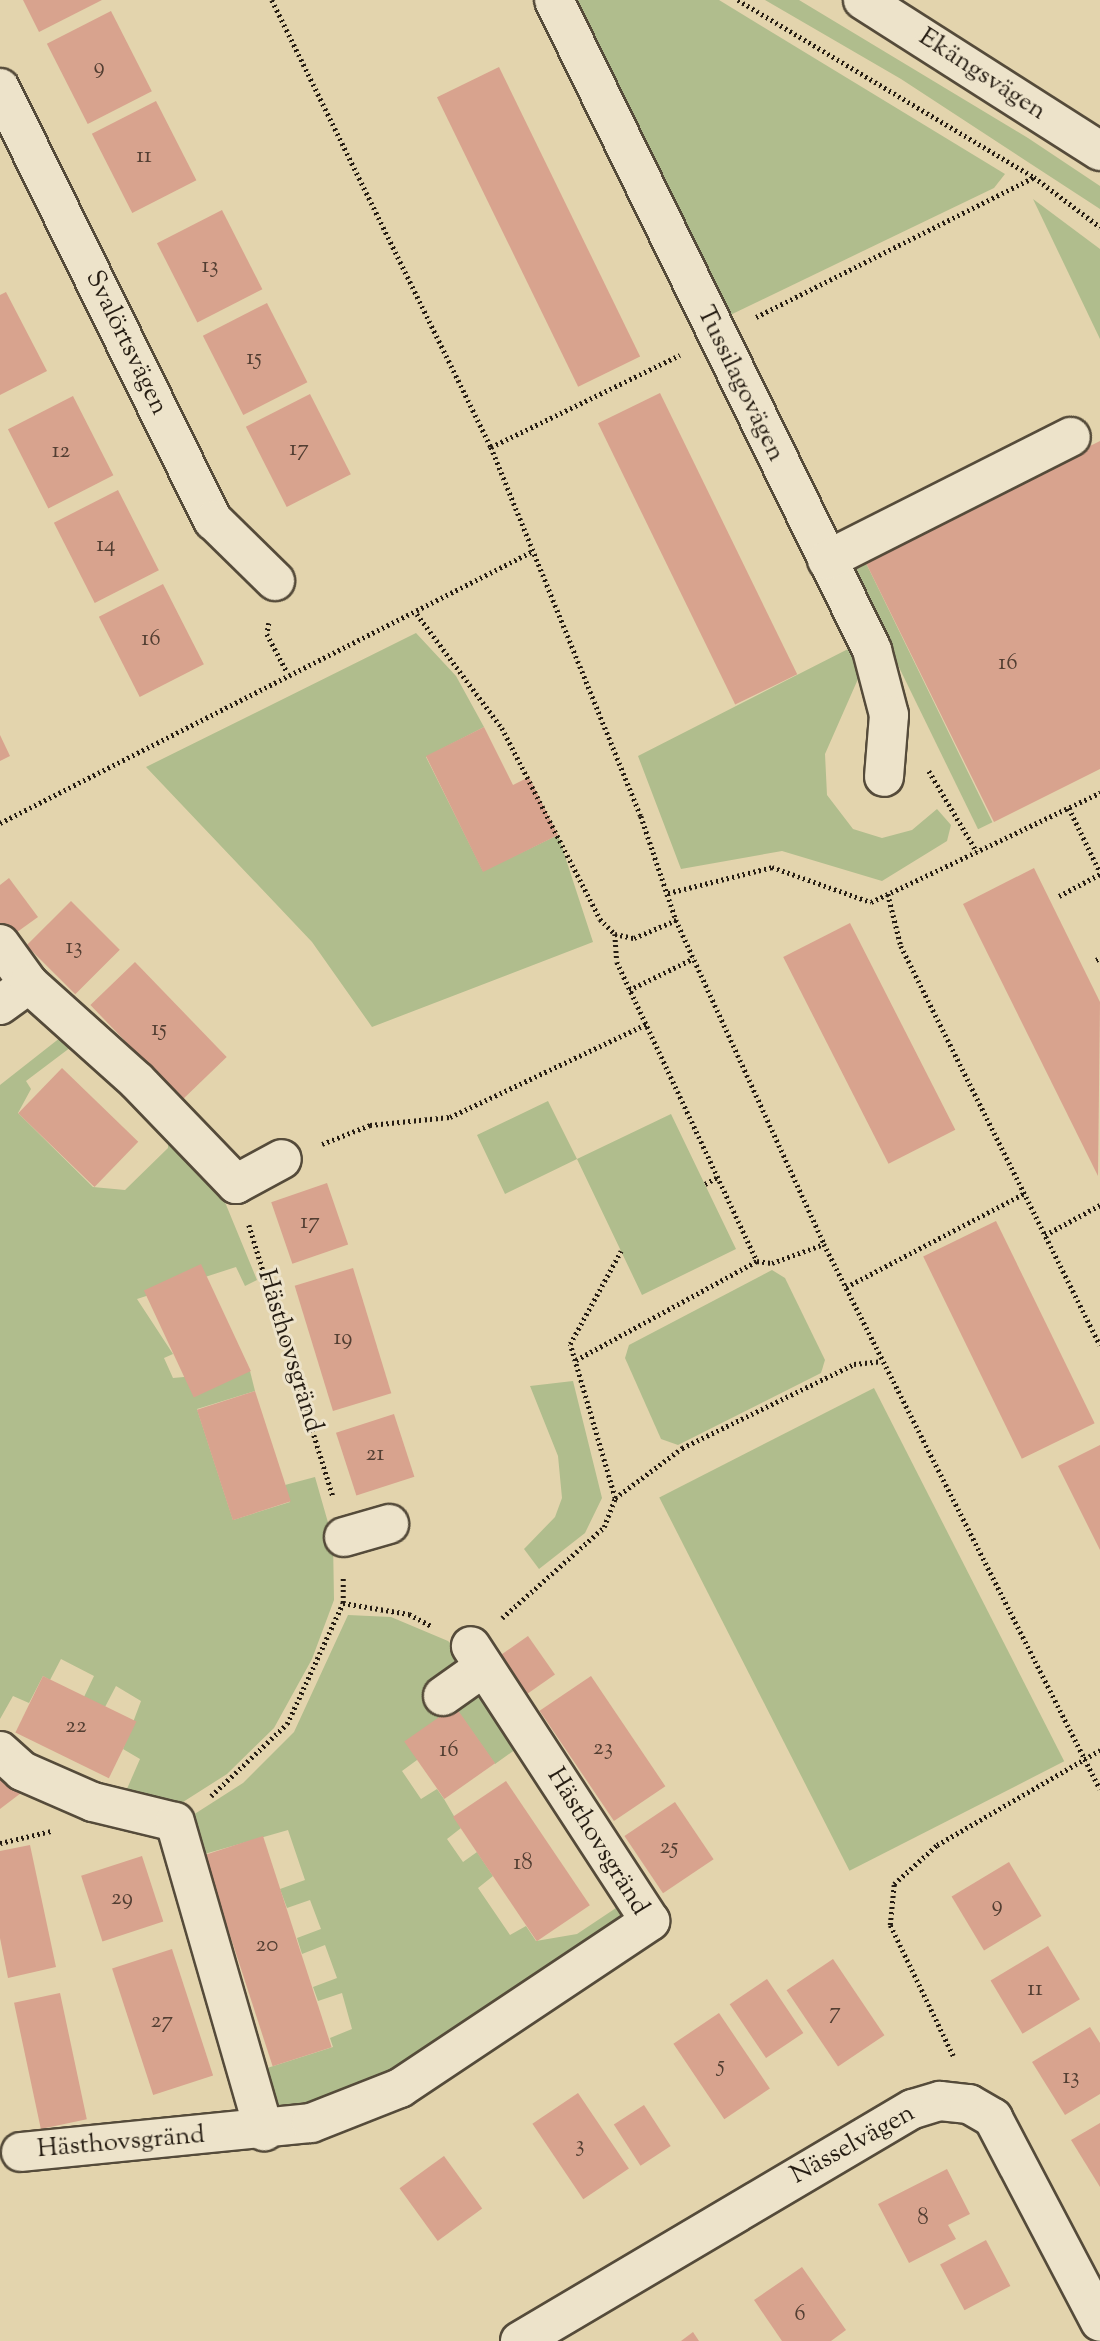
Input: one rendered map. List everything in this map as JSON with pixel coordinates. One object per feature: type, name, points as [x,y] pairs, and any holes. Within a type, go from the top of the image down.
[{"type":"street","name":"Tussilagovägen","points":[[554,0],[872,650],[886,702],[884,777]]},
{"type":"street","name":"Ekängsvägen","points":[[863,0],[1100,151]]},
{"type":"street","name":"Svalörtsvägen","points":[[0,88],[213,520],[275,581]]},
{"type":"street","points":[[827,560],[1071,437]]},
{"type":"street","points":[[0,944],[15,995],[136,1081],[236,1184],[282,1160]]},
{"type":"street","points":[[344,1537],[388,1524]]},
{"type":"street","points":[[443,1696],[477,1657]]},
{"type":"street","name":"Hästhovsgränd","points":[[20,2152],[264,2130],[311,2123],[400,2088],[650,1922],[477,1657]]},
{"type":"street","points":[[0,1751],[22,1771],[93,1802],[176,1822],[264,2130]]},
{"type":"street","name":"Nässelvägen","points":[[520,2341],[913,2109],[940,2101],[969,2104],[993,2118],[1100,2322]]},
{"type":"path","points":[[272,0],[491,447],[668,893],[676,920],[824,1244],[1100,1789]]},
{"type":"path","points":[[738,0],[1034,177],[1100,227]]},
{"type":"path","points":[[491,447],[717,337],[1034,177]]},
{"type":"path","points":[[0,823],[287,671],[417,614],[531,552]]},
{"type":"path","points":[[417,614],[502,727],[600,919],[615,934],[634,938],[676,920]]},
{"type":"path","points":[[668,893],[772,867],[871,902],[1100,793]]},
{"type":"path","points":[[945,794],[976,852]]},
{"type":"path","points":[[1059,897],[1100,873],[1069,808]]},
{"type":"path","points":[[888,894],[901,946],[1100,1345]]},
{"type":"path","points":[[615,934],[612,944],[629,990],[757,1261],[772,1267],[824,1244]]},
{"type":"path","points":[[629,990],[694,958]]},
{"type":"path","points":[[282,1160],[370,1125],[450,1117],[647,1024]]},
{"type":"path","points":[[705,1184],[716,1178]]},
{"type":"path","name":"Hästhovsgränd","points":[[176,1822],[239,1775],[288,1724],[342,1603],[344,1537],[236,1184]]},
{"type":"path","points":[[846,1287],[1023,1194]]},
{"type":"path","points":[[1045,1235],[1100,1205]]},
{"type":"path","points":[[615,1498],[570,1344],[621,1251]]},
{"type":"path","points":[[576,1360],[757,1261]]},
{"type":"path","points":[[342,1603],[409,1614],[477,1657],[604,1527],[615,1498],[682,1448],[854,1364],[881,1361]]},
{"type":"path","points":[[953,2056],[890,1925],[894,1884],[937,1845],[1100,1749]]},
{"type":"green space","points":[[573,0],[719,0],[1005,174],[994,188],[726,317]]},
{"type":"green space","points":[[765,0],[799,0],[1028,138],[1100,186],[1100,209],[901,79]]},
{"type":"green space","points":[[1033,199],[1100,249],[1100,339]]},
{"type":"green space","points":[[864,559],[992,822],[978,829],[850,566]]},
{"type":"green space","points":[[416,633],[456,676],[484,727],[426,757],[483,871],[558,835],[593,942],[372,1027],[312,942],[146,767]]},
{"type":"green space","points":[[852,647],[858,679],[825,754],[827,795],[853,829],[882,838],[912,830],[937,809],[951,825],[947,841],[882,881],[782,851],[681,869],[638,756]]},
{"type":"green space","points":[[70,1030],[79,1041],[26,1081],[31,1089],[18,1113],[93,1187],[125,1190],[168,1148],[168,1129],[220,1190],[257,1280],[245,1286],[236,1267],[137,1299],[173,1354],[164,1358],[173,1378],[250,1371],[255,1391],[197,1409],[233,1520],[290,1502],[285,1485],[315,1477],[333,1540],[334,1600],[312,1659],[274,1728],[227,1774],[172,1809],[123,1798],[140,1759],[123,1749],[141,1701],[116,1686],[105,1707],[84,1697],[94,1676],[61,1659],[50,1680],[43,1676],[29,1703],[13,1696],[0,1719],[0,1085]]},
{"type":"green space","points":[[548,1101],[577,1159],[505,1194],[477,1135]]},
{"type":"green space","points":[[671,1114],[736,1249],[642,1295],[577,1159]]},
{"type":"green space","points":[[772,1270],[785,1278],[825,1360],[821,1373],[678,1445],[661,1439],[625,1358],[629,1345]]},
{"type":"green space","points":[[573,1381],[602,1498],[585,1533],[539,1569],[524,1549],[555,1517],[562,1498],[558,1456],[530,1386]]},
{"type":"green space","points":[[874,1388],[1064,1761],[849,1871],[659,1497]]},
{"type":"green space","points":[[348,1615],[391,1617],[448,1641],[457,1649],[452,1673],[504,1713],[526,1742],[495,1764],[455,1707],[417,1760],[402,1771],[421,1799],[437,1789],[444,1799],[461,1828],[447,1839],[463,1862],[477,1852],[493,1876],[478,1888],[510,1935],[526,1926],[536,1941],[577,1934],[625,1902],[625,1916],[402,2073],[281,2114],[267,2100],[261,2070],[333,2047],[330,2038],[352,2029],[342,1993],[318,2001],[313,1987],[337,1978],[325,1945],[302,1954],[297,1938],[321,1929],[310,1900],[287,1908],[280,1889],[305,1880],[288,1830],[201,1855],[193,1815],[243,1783],[294,1732]]},
{"type":"building","points":[[23,0],[102,0],[39,32]]},
{"type":"building","points":[[111,11],[152,91],[88,124],[47,44]]},
{"type":"building","points":[[499,67],[640,356],[578,387],[437,97]]},
{"type":"building","points":[[156,101],[196,180],[132,213],[92,134]]},
{"type":"building","points":[[222,210],[262,289],[197,322],[157,243]]},
{"type":"building","points":[[6,292],[47,371],[0,395],[0,295]]},
{"type":"building","points":[[267,303],[307,382],[243,415],[203,336]]},
{"type":"building","points":[[660,393],[797,674],[735,705],[598,423]]},
{"type":"building","points":[[310,394],[351,474],[287,507],[246,427]]},
{"type":"building","points":[[73,396],[113,475],[48,508],[8,429]]},
{"type":"building","points":[[1100,441],[1100,769],[994,822],[864,559]]},
{"type":"building","points":[[118,490],[159,570],[95,603],[54,523]]},
{"type":"building","points":[[163,584],[204,664],[140,697],[99,617]]},
{"type":"building","points":[[484,727],[513,785],[529,777],[558,835],[483,872],[426,756]]},
{"type":"building","points":[[0,735],[10,756],[0,761]]},
{"type":"building","points":[[1034,868],[1100,1002],[1098,1176],[963,904]]},
{"type":"building","points":[[9,878],[38,917],[6,940],[0,931],[0,885]]},
{"type":"building","points":[[71,901],[120,950],[75,994],[26,946]]},
{"type":"building","points":[[850,923],[955,1130],[889,1164],[783,957]]},
{"type":"building","points":[[135,962],[227,1057],[182,1100],[90,1005]]},
{"type":"building","points":[[62,1068],[138,1142],[94,1187],[18,1113]]},
{"type":"building","points":[[327,1183],[348,1244],[292,1264],[271,1202]]},
{"type":"building","points":[[996,1221],[1095,1423],[1022,1459],[923,1257]]},
{"type":"building","points":[[201,1264],[251,1371],[194,1398],[144,1291]]},
{"type":"building","points":[[353,1268],[391,1393],[333,1411],[295,1286]]},
{"type":"building","points":[[255,1391],[291,1501],[233,1520],[197,1410]]},
{"type":"building","points":[[394,1414],[414,1477],[356,1496],[336,1433]]},
{"type":"building","points":[[1100,1445],[1100,1550],[1058,1466]]},
{"type":"building","points":[[528,1636],[555,1675],[521,1698],[494,1660]]},
{"type":"building","points":[[43,1676],[136,1722],[109,1778],[15,1733]]},
{"type":"building","points":[[591,1676],[665,1786],[614,1821],[540,1711]]},
{"type":"building","points":[[455,1706],[495,1763],[444,1799],[404,1742]]},
{"type":"building","points":[[0,1766],[21,1793],[0,1809]]},
{"type":"building","points":[[506,1781],[590,1905],[537,1941],[453,1817]]},
{"type":"building","points":[[675,1802],[714,1859],[663,1893],[624,1836]]},
{"type":"building","points":[[263,1836],[332,2047],[273,2066],[204,1855]]},
{"type":"building","points":[[30,1845],[56,1967],[8,1978],[0,1938],[0,1851]]},
{"type":"building","points":[[142,1856],[163,1922],[102,1941],[81,1876]]},
{"type":"building","points":[[1009,1862],[1041,1916],[984,1951],[952,1897]]},
{"type":"building","points":[[1048,1946],[1080,1999],[1023,2034],[991,1981]]},
{"type":"building","points":[[172,1949],[213,2075],[153,2095],[112,1968]]},
{"type":"building","points":[[833,1959],[884,2035],[838,2067],[787,1990]]},
{"type":"building","points":[[767,1979],[803,2033],[766,2058],[730,2004]]},
{"type":"building","points":[[60,1993],[87,2119],[41,2129],[14,2003]]},
{"type":"building","points":[[719,2013],[770,2088],[724,2119],[673,2044]]},
{"type":"building","points":[[1090,2027],[1100,2043],[1100,2094],[1065,2115],[1032,2062]]},
{"type":"building","points":[[578,2093],[629,2168],[583,2199],[532,2124]]},
{"type":"building","points":[[644,2105],[671,2146],[640,2166],[614,2125]]},
{"type":"building","points":[[1100,2123],[1100,2187],[1071,2140]]},
{"type":"building","points":[[444,2156],[482,2209],[438,2241],[400,2188]]},
{"type":"building","points":[[947,2169],[970,2214],[948,2225],[956,2239],[909,2263],[878,2204]]},
{"type":"building","points":[[986,2240],[1010,2286],[964,2310],[940,2264]]},
{"type":"building","points":[[802,2267],[846,2330],[831,2341],[782,2341],[754,2300]]},
{"type":"building","points":[[693,2332],[699,2341],[681,2341]]}]
